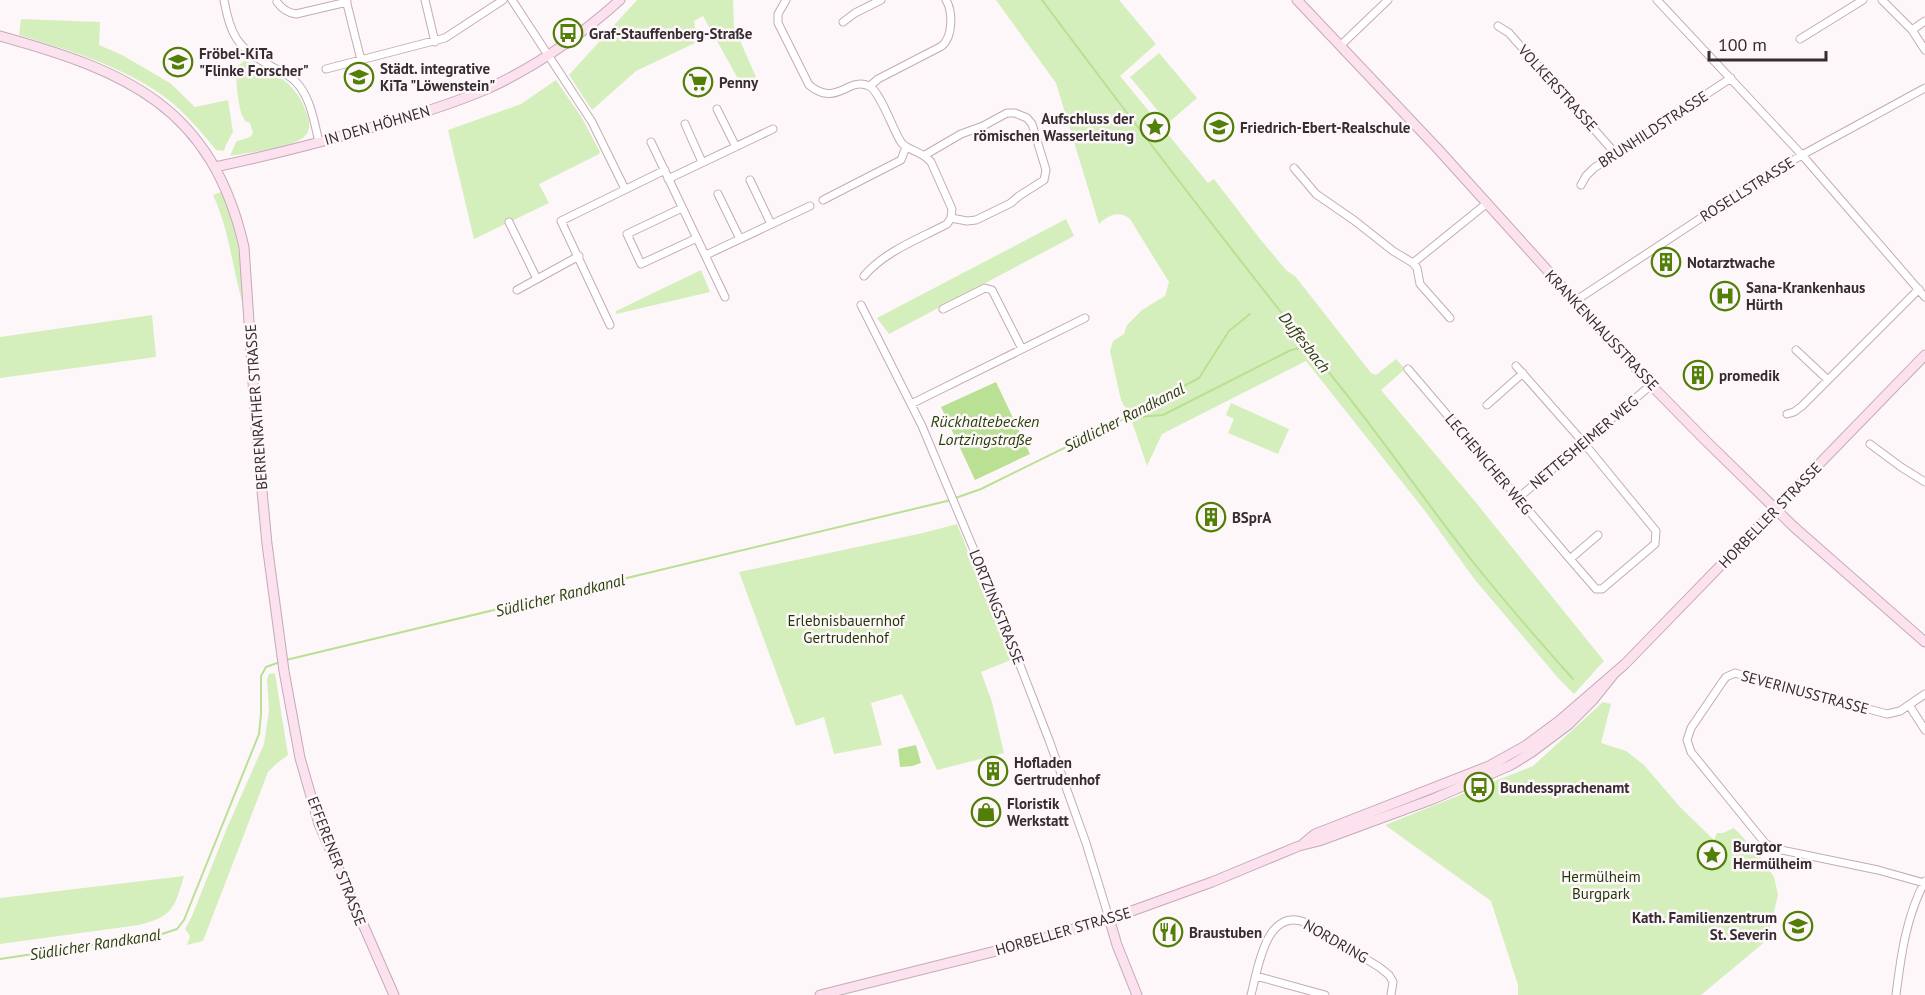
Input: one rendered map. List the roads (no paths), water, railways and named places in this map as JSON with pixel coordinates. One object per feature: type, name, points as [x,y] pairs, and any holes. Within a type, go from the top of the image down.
[{"type":"street","points":[[224,0],[231,32],[237,40],[253,55],[286,74],[304,93],[310,105],[319,142]]},
{"type":"street","points":[[425,0],[435,42]]},
{"type":"street","points":[[326,69],[435,42],[445,38],[503,0]]},
{"type":"street","points":[[512,0],[592,122],[625,189]]},
{"type":"street","name":"IN DEN HÖHNEN","points":[[215,167],[254,160],[414,116],[462,99],[506,79],[548,55],[620,0]]},
{"type":"street","points":[[786,0],[778,14],[778,24],[809,86],[825,94],[836,94],[863,84],[875,89],[901,143],[925,155],[931,162],[952,208],[951,218],[947,224],[890,254],[873,265],[864,276]]},
{"type":"street","points":[[843,22],[881,0]]},
{"type":"street","points":[[870,86],[878,79],[946,42],[949,35],[951,12],[946,0]]},
{"type":"street","name":"KRANKENHAUSSTRASSE","points":[[1297,0],[1437,148],[1651,385],[1774,509],[1925,642]]},
{"type":"street","points":[[1341,45],[1388,0]]},
{"type":"street","points":[[1657,0],[1802,155],[1925,297]]},
{"type":"street","points":[[1800,39],[1863,0]]},
{"type":"street","points":[[1882,0],[1912,30],[1925,50]]},
{"type":"street","points":[[277,2],[282,9],[296,14],[346,1],[361,60]]},
{"type":"street","points":[[1912,30],[1925,21]]},
{"type":"street","name":"VOLKERSTRASSE","points":[[1498,26],[1509,33],[1615,153]]},
{"type":"street","points":[[0,36],[70,57],[131,83],[160,103],[181,122],[200,143],[215,167]]},
{"type":"street","name":"BRUNHILDSTRASSE","points":[[1581,185],[1594,168],[1615,153],[1731,78]]},
{"type":"street","name":"ROSELLSTRASSE","points":[[1575,301],[1748,187],[1925,88]]},
{"type":"street","points":[[717,109],[736,147]]},
{"type":"street","points":[[925,155],[948,140],[983,126],[1007,113],[1021,115],[1032,124],[1046,170],[1044,180],[1011,203],[976,220],[951,218]]},
{"type":"street","points":[[685,124],[702,162]]},
{"type":"street","points":[[668,179],[773,129]]},
{"type":"street","points":[[651,142],[725,297]]},
{"type":"street","points":[[823,200],[901,160],[906,147]]},
{"type":"street","name":"BERRENRATHER STRASSE","points":[[215,167],[233,207],[244,247],[260,478],[282,652]]},
{"type":"street","points":[[1294,168],[1316,194],[1357,222],[1393,251],[1413,263],[1417,268],[1420,284],[1450,318]]},
{"type":"street","points":[[610,325],[561,221],[664,170]]},
{"type":"street","points":[[750,180],[771,224]]},
{"type":"street","points":[[718,194],[740,239]]},
{"type":"street","points":[[1413,263],[1486,204]]},
{"type":"street","points":[[706,255],[810,206]]},
{"type":"street","points":[[682,208],[627,234],[641,264],[697,238]]},
{"type":"street","points":[[509,222],[537,279]]},
{"type":"street","points":[[517,290],[579,256]]},
{"type":"street","points":[[942,309],[985,288],[992,290],[1022,349]]},
{"type":"street","points":[[1787,414],[1802,406],[1919,290]]},
{"type":"street","name":"LORTZINGSTRASSE","points":[[861,305],[911,405],[992,593],[1049,740],[1086,843],[1109,918]]},
{"type":"street","points":[[911,405],[1085,318]]},
{"type":"street","points":[[1796,350],[1828,380]]},
{"type":"street","name":"HORBELLER STRASSE","points":[[820,995],[1028,943],[1109,918],[1212,882],[1299,846],[1319,841],[1433,799],[1511,765],[1568,725],[1593,700],[1613,675],[1925,355]]},
{"type":"street","points":[[1516,366],[1583,442]]},
{"type":"street","name":"LECHENICHER WEG","points":[[1408,369],[1596,589],[1602,589],[1655,544],[1656,531],[1583,442]]},
{"type":"street","points":[[1487,405],[1523,373]]},
{"type":"street","name":"NETTESHEIMER WEG","points":[[1517,499],[1651,385]]},
{"type":"street","points":[[1870,444],[1925,482]]},
{"type":"street","points":[[1570,559],[1598,536]]},
{"type":"street","name":"EFFERENER STRASSE","points":[[282,652],[300,758],[319,824],[363,929],[394,995]]},
{"type":"street","name":"SEVERINUSSTRASSE","points":[[1925,694],[1900,711],[1887,714],[1735,673],[1723,681],[1691,728],[1687,740],[1691,752],[1765,843],[1772,848],[1925,882]]},
{"type":"street","points":[[1909,705],[1925,730]]},
{"type":"street","points":[[1896,995],[1906,929],[1925,882]]},
{"type":"street","points":[[1109,918],[1137,995]]},
{"type":"street","name":"NORDRING","points":[[1251,995],[1265,943],[1271,932],[1290,919],[1299,919],[1380,967],[1393,982],[1391,995]]},
{"type":"street","points":[[1256,976],[1325,995]]},
{"type":"water","name":"Rückhaltebecken Lortzingstraße","points":[[996,382],[1030,454],[975,480],[941,407]]},
{"type":"water","points":[[916,745],[921,763],[900,767],[898,749]]},
{"type":"waterway","name":"Duffesbach","points":[[1042,0],[1473,562],[1573,679]]},
{"type":"waterway","name":"Südlicher Randkanal","points":[[286,660],[947,501],[981,489],[1125,418],[1199,378],[1229,331],[1250,314]]},
{"type":"waterway","points":[[1127,418],[1163,415],[1291,350],[1300,348],[1309,350]]},
{"type":"waterway","name":"Südlicher Randkanal","points":[[0,959],[159,935],[177,929],[184,920],[259,734],[261,676],[266,667],[280,662]]},
{"type":"place","name":"Graf-Stauffenberg-Straße","points":[[568,33]]},
{"type":"place","name":"Fröbel-KiTa \"Flinke Forscher\"","points":[[178,62]]},
{"type":"place","name":"Städt. integrative KiTa \"Löwenstein\"","points":[[359,77]]},
{"type":"place","name":"Penny","points":[[698,82]]},
{"type":"place","name":"Aufschluss der römischen Wasserleitung","points":[[1155,127]]},
{"type":"place","name":"Friedrich-Ebert-Realschule","points":[[1219,127]]},
{"type":"place","name":"Notarztwache","points":[[1666,262]]},
{"type":"place","name":"Sana-Krankenhaus Hürth","points":[[1725,296]]},
{"type":"place","name":"promedik","points":[[1698,375]]},
{"type":"place","name":"BSprA","points":[[1211,517]]},
{"type":"place","name":"Hofladen Gertrudenhof","points":[[993,771]]},
{"type":"place","name":"Bundessprachenamt","points":[[1479,787]]},
{"type":"place","name":"Floristik Werkstatt","points":[[986,812]]},
{"type":"place","name":"Burgtor Hermülheim","points":[[1712,855]]},
{"type":"place","name":"Kath. Familienzentrum St. Severin","points":[[1798,926]]},
{"type":"place","name":"Braustuben","points":[[1168,932]]},
{"type":"park label","name":"Erlebnisbauernhof Gertrudenhof","points":[[846,628]]},
{"type":"park label","name":"Hermülheim Burgpark","points":[[1601,884]]}]
